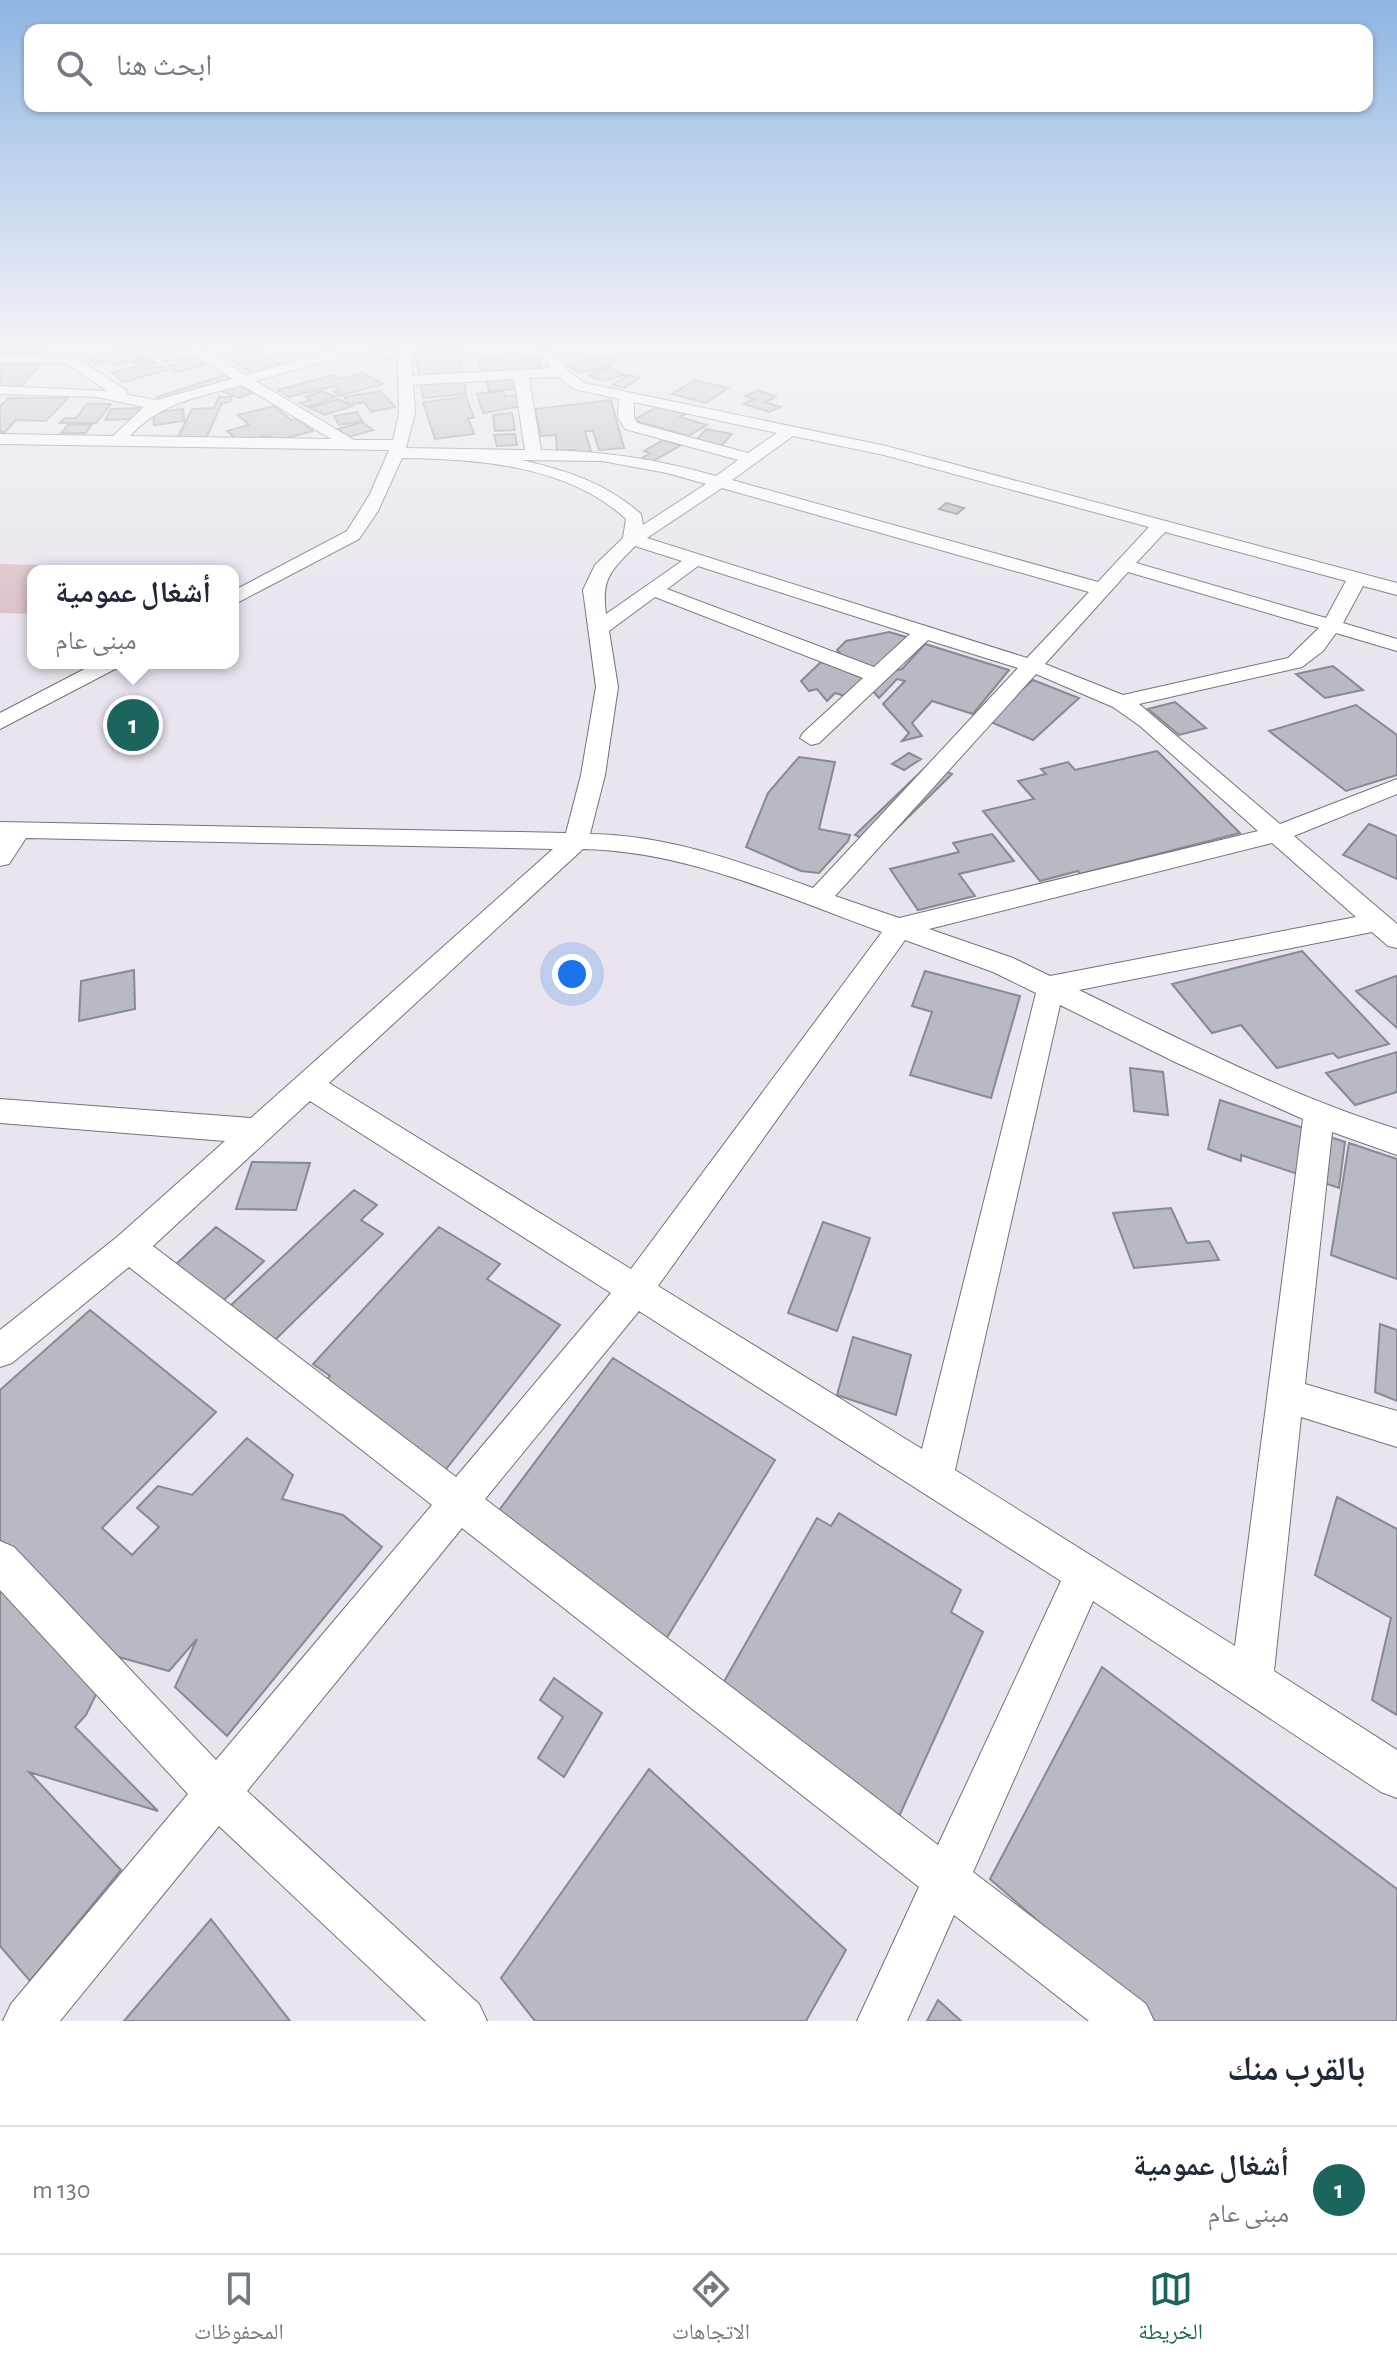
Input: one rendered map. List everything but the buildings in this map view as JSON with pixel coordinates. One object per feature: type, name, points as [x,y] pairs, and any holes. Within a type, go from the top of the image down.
[{"type":"street","points":[[219,442],[351,444],[471,453],[602,456],[722,480],[1100,589]]},
{"type":"street","points":[[239,596],[353,535],[366,520],[398,442]]},
{"type":"street","points":[[532,442],[534,454]]},
{"type":"street","points":[[690,442],[751,459]]},
{"type":"street","points":[[0,1351],[129,1247],[576,842],[593,775],[607,687],[593,590],[602,569],[632,539],[774,442]]},
{"type":"street","points":[[849,442],[1397,589]]},
{"type":"street","points":[[471,453],[559,475],[620,501],[635,518],[632,539]]},
{"type":"street","points":[[819,897],[1161,525]]},
{"type":"street","points":[[632,539],[1033,666],[1121,702],[1148,721],[1387,930]]},
{"type":"street","points":[[597,630],[696,559]]},
{"type":"street","points":[[1124,565],[1397,645]]},
{"type":"street","points":[[1121,702],[1295,663],[1309,655],[1331,626],[1357,578]]},
{"type":"street","points":[[653,590],[878,676]]},
{"type":"street","points":[[811,738],[924,632]]},
{"type":"street","points":[[0,722],[101,669]]},
{"type":"street","points":[[28,2021],[636,1289],[900,927],[1277,834],[1397,786]]},
{"type":"street","points":[[0,858],[10,831],[613,842],[709,860],[1003,965],[1187,1055],[1319,1113],[1397,1142]]},
{"type":"street","points":[[1051,986],[1387,930]]},
{"type":"street","points":[[934,1477],[1051,986]]},
{"type":"street","points":[[309,1085],[934,1477],[1397,1776]]},
{"type":"street","points":[[0,1111],[260,1131]]},
{"type":"street","points":[[1252,1681],[1319,1113]]},
{"type":"street","points":[[129,1247],[945,1882],[1129,2021]]},
{"type":"street","points":[[1288,1396],[1397,1429]]},
{"type":"street","points":[[0,1561],[217,1793],[462,2021]]},
{"type":"street","points":[[882,2021],[1085,1573]]},
{"type":"shaded area","points":[[0,564],[46,565],[27,565],[27,614],[0,613]]},
{"type":"place","name":"أشغال عمومية","points":[[133,725]]}]
